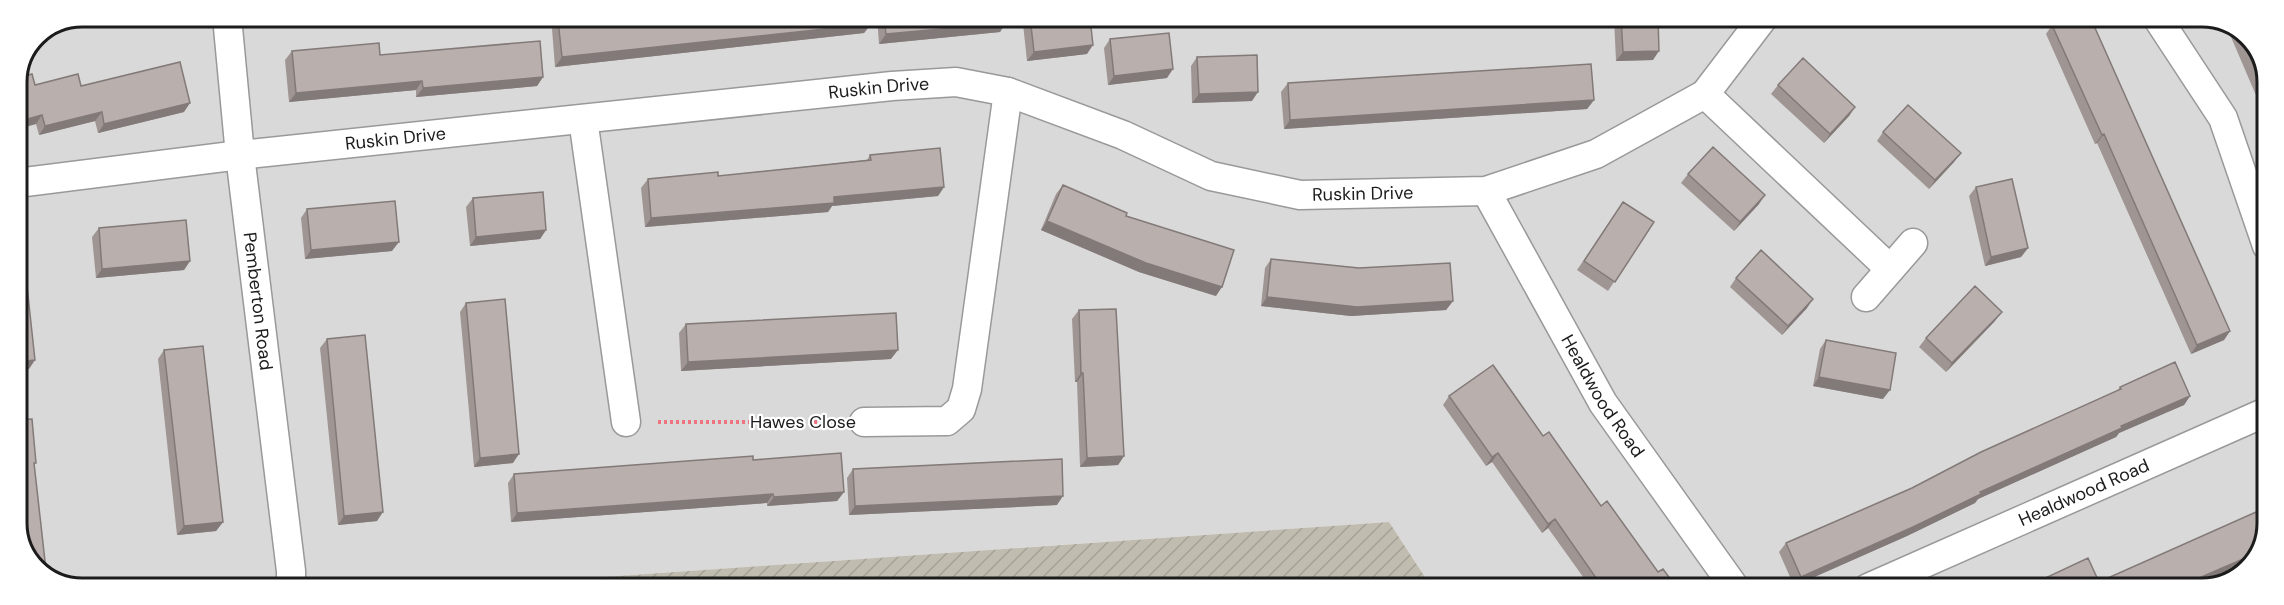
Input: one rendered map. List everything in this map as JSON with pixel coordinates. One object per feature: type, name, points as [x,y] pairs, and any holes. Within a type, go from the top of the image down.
[{"type":"street","name":"Pemberton Road","points":[[227,27],[240,155],[291,578]]},
{"type":"street","name":"Ruskin Drive","points":[[27,182],[240,155],[956,82],[1008,92],[1123,135],[1211,176],[1300,195],[1486,191],[1596,154],[1705,94],[1756,27]]},
{"type":"street","points":[[2163,27],[2223,118],[2257,217]]},
{"type":"street","name":"Hawes Close","points":[[864,422],[947,421],[961,409],[967,389],[1008,92]]},
{"type":"street","points":[[1705,94],[1890,269]]},
{"type":"street","points":[[583,119],[626,422]]},
{"type":"street","name":"Healdwood Road","points":[[1486,191],[1603,403],[1728,578]]},
{"type":"street","points":[[1866,297],[1913,243]]},
{"type":"street","name":"Healdwood Road","points":[[1891,578],[2257,416]]},
{"type":"path","name":"Hawes Close","points":[[626,422],[864,422]]},
{"type":"shaded area","points":[[82,27],[2209,27],[2233,36],[2250,55],[2257,78],[2257,530],[2248,554],[2235,567],[2226,572],[2202,578],[1425,578],[1388,522],[589,578],[75,578],[68,576],[51,569],[43,562],[30,541],[27,527],[27,82],[31,61],[36,51],[51,36],[71,28]]},
{"type":"shaded area","points":[[1389,522],[1425,578],[589,578]]},
{"type":"building","points":[[559,27],[843,27],[562,57]]},
{"type":"building","points":[[885,27],[962,27],[886,34]]},
{"type":"building","points":[[1031,27],[1091,27],[1093,45],[1034,52]]},
{"type":"building","points":[[1622,27],[1658,27],[1659,51],[1623,52]]},
{"type":"building","points":[[2053,27],[2095,27],[2230,331],[2197,345],[2104,134],[2102,135]]},
{"type":"building","points":[[1169,33],[1173,69],[1114,76],[1110,39]]},
{"type":"building","points":[[540,41],[543,77],[423,88],[422,81],[296,93],[292,51],[379,43],[380,55]]},
{"type":"building","points":[[1257,55],[1258,92],[1199,94],[1197,57]]},
{"type":"building","points":[[1803,58],[1855,107],[1830,134],[1778,85]]},
{"type":"building","points":[[180,62],[190,103],[104,124],[102,112],[45,126],[42,115],[27,119],[28,75],[32,74],[35,85],[78,74],[81,86]]},
{"type":"building","points":[[1591,64],[1594,100],[1290,120],[1288,83]]},
{"type":"building","points":[[1908,105],[1961,153],[1935,180],[1883,132]]},
{"type":"building","points":[[1713,147],[1765,195],[1740,222],[1688,174]]},
{"type":"building","points":[[940,148],[944,187],[834,197],[834,203],[651,218],[648,179],[718,172],[718,176],[871,160],[870,155]]},
{"type":"building","points":[[2012,179],[2028,248],[1991,257],[1976,187]]},
{"type":"building","points":[[1063,185],[1127,213],[1126,216],[1234,250],[1222,287],[1146,263],[1047,221]]},
{"type":"building","points":[[543,192],[546,230],[476,237],[473,198]]},
{"type":"building","points":[[395,201],[399,242],[311,250],[307,209]]},
{"type":"building","points":[[1623,202],[1654,222],[1615,282],[1584,261]]},
{"type":"building","points":[[186,220],[190,261],[102,269],[99,228]]},
{"type":"building","points":[[1761,250],[1813,299],[1788,326],[1736,278]]},
{"type":"building","points":[[1271,259],[1359,268],[1450,263],[1453,301],[1357,307],[1267,297]]},
{"type":"building","points":[[27,286],[35,360],[27,361]]},
{"type":"building","points":[[1975,286],[2002,312],[1952,363],[1926,338]]},
{"type":"building","points":[[505,299],[519,454],[480,458],[466,303]]},
{"type":"building","points":[[1116,309],[1124,456],[1087,458],[1079,310]]},
{"type":"building","points":[[896,313],[898,350],[688,362],[686,324]]},
{"type":"building","points":[[365,335],[383,512],[344,516],[327,339]]},
{"type":"building","points":[[1826,340],[1896,353],[1890,390],[1819,377]]},
{"type":"building","points":[[203,346],[223,522],[184,526],[164,350]]},
{"type":"building","points":[[2175,362],[2190,396],[1980,492],[1981,494],[1913,527],[1801,577],[1786,543],[1912,488],[1981,452]]},
{"type":"building","points":[[1493,365],[1543,436],[1549,432],[1601,506],[1607,501],[1658,572],[1663,569],[1670,578],[1596,578],[1555,519],[1548,524],[1498,453],[1492,457],[1449,396]]},
{"type":"building","points":[[27,419],[32,419],[36,463],[34,463],[45,564],[30,541],[27,527]]},
{"type":"building","points":[[841,453],[844,492],[774,497],[773,494],[517,513],[514,474],[753,456],[753,460]]},
{"type":"building","points":[[1062,459],[1063,496],[855,506],[853,469]]},
{"type":"building","points":[[2257,512],[2255,537],[2248,554],[2243,559],[2199,578],[2108,578]]},
{"type":"building","points":[[2088,558],[2097,578],[2045,578]]}]
